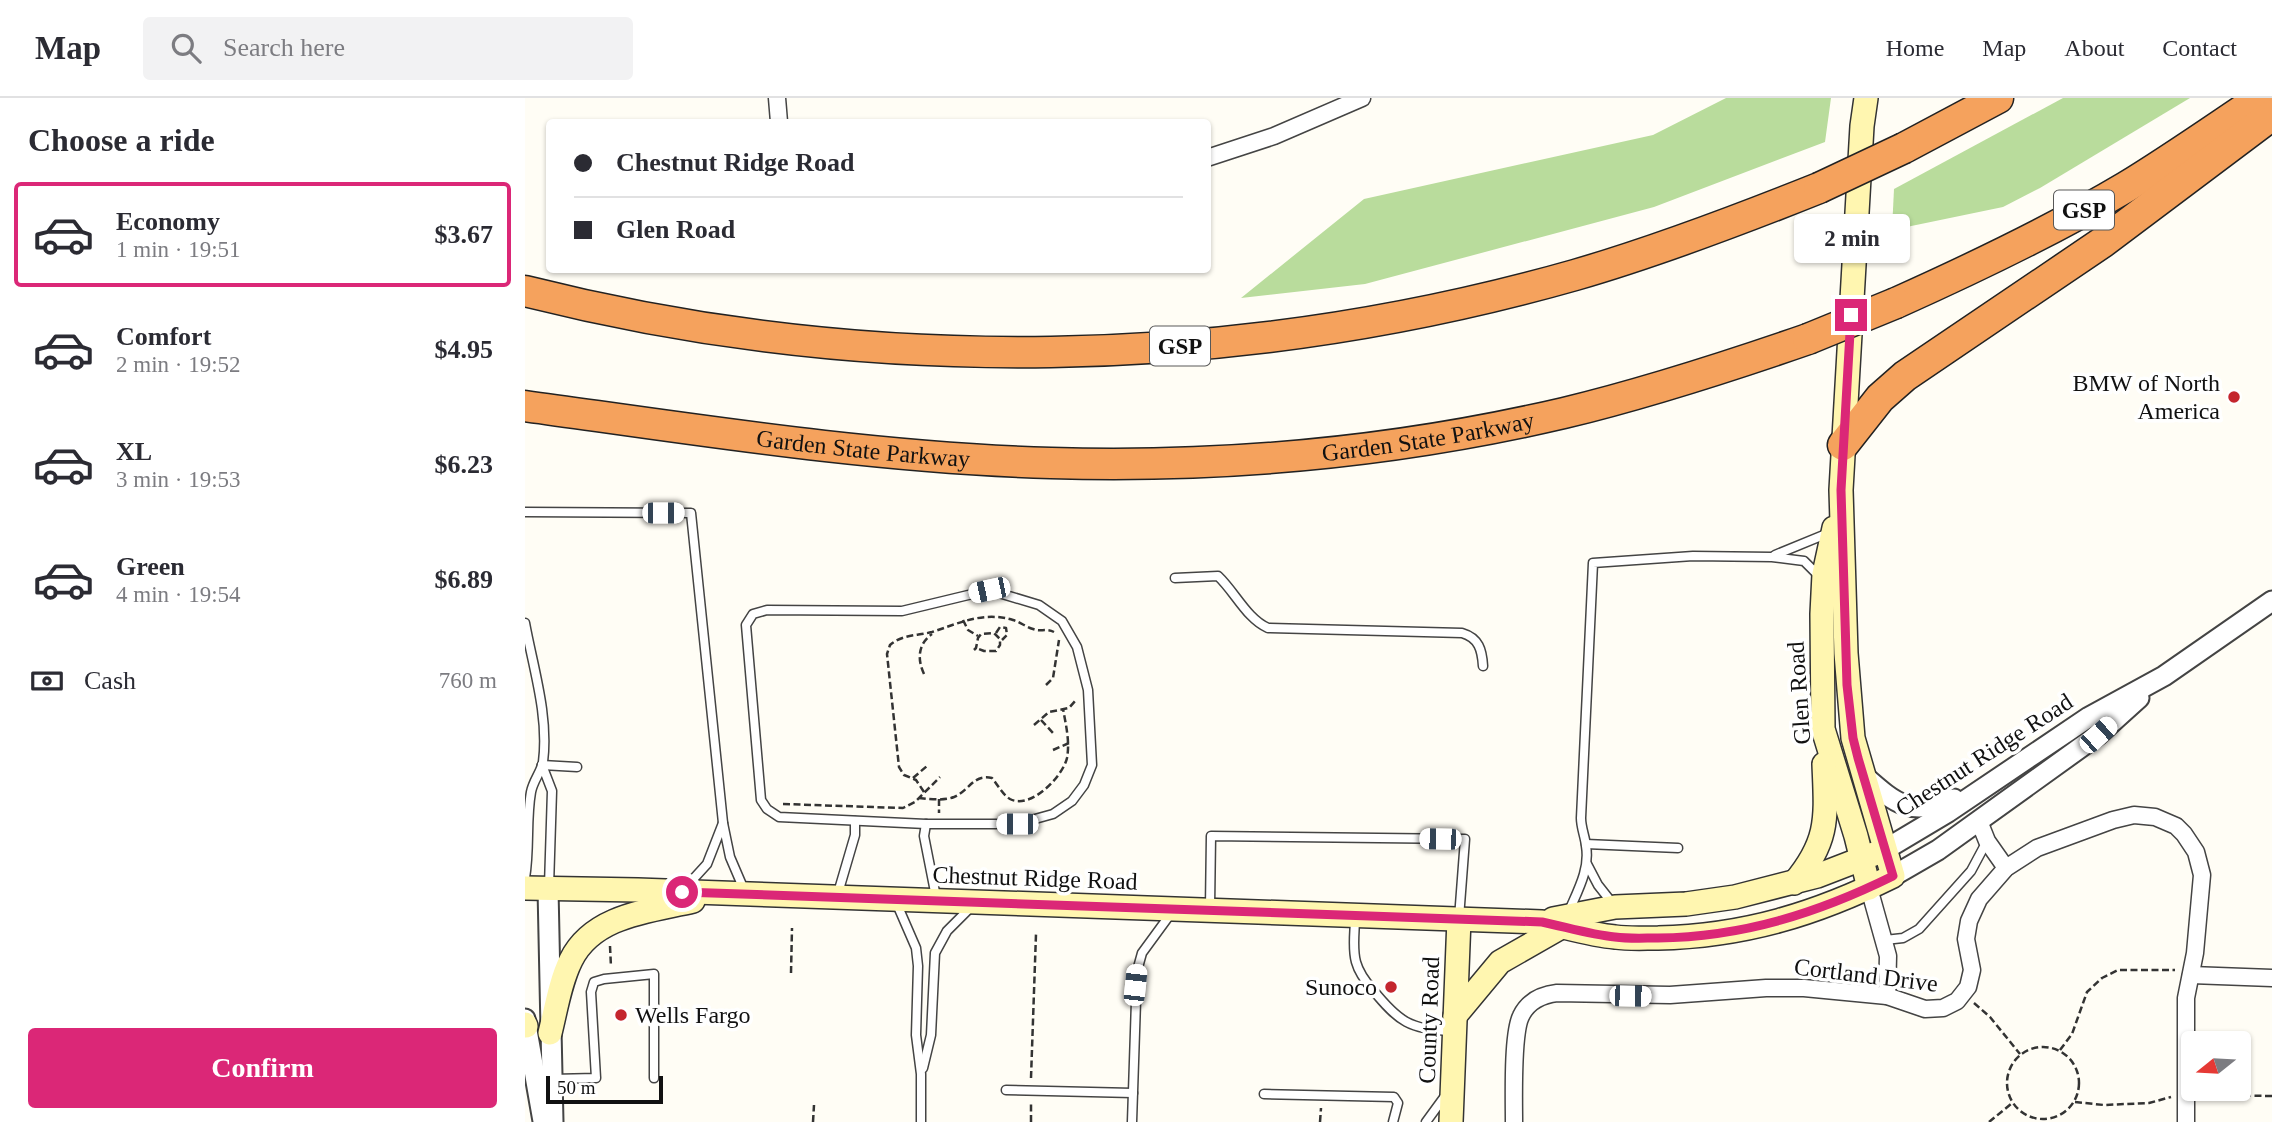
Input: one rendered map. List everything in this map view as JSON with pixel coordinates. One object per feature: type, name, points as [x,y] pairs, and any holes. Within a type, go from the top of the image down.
[{"type":"highway","name":"GSP","points":[[525,291],[645,318],[815,342],[899,350],[985,353],[1155,349],[1324,330],[1410,315],[1494,296],[1657,250],[1819,188],[1904,148],[1998,98]]},
{"type":"highway","name":"Garden State Parkway","points":[[525,407],[867,450],[1051,463],[1223,460],[1393,444],[1563,413],[1728,367],[1808,339],[1973,268],[2052,228],[2127,186],[2261,98]]},
{"type":"highway","points":[[1843,445],[1880,398],[1905,376],[2103,242],[2272,115]]},
{"type":"main road","name":"Glen Road","points":[[1866,98],[1841,490],[1847,685],[1853,738],[1893,876]]},
{"type":"main road","name":"Glen Road","points":[[1841,490],[1824,580],[1821,643],[1823,729],[1869,888]]},
{"type":"main road","points":[[1794,883],[1809,866],[1822,837],[1825,812],[1823,729]]},
{"type":"main road","name":"Chestnut Ridge Road","points":[[1557,921],[1615,906],[1661,906],[1712,901],[1794,883],[1886,849]]},
{"type":"main road","name":"Chestnut Ridge Road","points":[[525,888],[1557,921],[1615,937],[1668,937],[1721,933],[1791,919],[1893,876]]},
{"type":"main road","points":[[550,1033],[567,969],[576,950],[590,935],[615,921],[719,894]]},
{"type":"main road","name":"County Road","points":[[1451,1122],[1459,919]]},
{"type":"main road","points":[[1455,1024],[1500,962],[1557,921]]},
{"type":"street","points":[[777,98],[779,119]]},
{"type":"street","points":[[1211,157],[1274,136],[1352,100]]},
{"type":"street","name":"Chestnut Ridge Road","points":[[1886,849],[1985,788],[2089,717],[2164,676],[2272,601]]},
{"type":"street","name":"Chestnut Ridge Road","points":[[1893,876],[1979,821],[2098,735],[2164,676]]},
{"type":"street","points":[[1863,775],[1896,801],[1919,808],[1935,806],[1985,788]]},
{"type":"street","name":"Cortland Drive","points":[[1514,1122],[1518,1022],[1530,1004],[1541,996],[1557,993],[1669,995],[1786,988],[1887,996],[1917,1007],[1934,1009],[1950,1005],[1963,995],[1972,970],[1966,939],[1969,921],[1979,899],[2006,868],[2037,848],[2124,817],[2144,815],[2176,826],[2196,852],[2203,875],[2196,953],[2186,998],[2186,1122]]},
{"type":"street","points":[[1979,821],[1987,841],[2006,868]]},
{"type":"street","points":[[1869,888],[1888,956],[1887,996]]},
{"type":"street","points":[[543,1122],[543,1079],[550,1033],[548,889]]},
{"type":"street","points":[[2191,975],[2272,978]]},
{"type":"street","points":[[525,1023],[543,1079],[552,1122]]},
{"type":"lane","points":[[525,512],[691,513],[723,823],[730,857],[747,895]]},
{"type":"lane","points":[[1772,556],[1833,531]]},
{"type":"lane","points":[[1615,906],[1598,885],[1587,864],[1581,818],[1593,563],[1693,556],[1772,556],[1804,561],[1824,580]]},
{"type":"lane","points":[[1175,578],[1218,576],[1256,621],[1268,628],[1462,633],[1472,636],[1479,643],[1483,666]]},
{"type":"lane","points":[[989,590],[1039,605],[1062,621],[1077,647],[1088,690],[1092,765],[1084,785],[1072,801],[1053,814],[1017,824],[855,821],[779,817],[761,800],[746,625],[753,614],[767,610],[902,611],[989,590]]},
{"type":"lane","points":[[525,623],[542,717],[542,765],[552,791],[548,889]]},
{"type":"lane","points":[[542,765],[577,767]]},
{"type":"lane","points":[[525,878],[531,790],[542,765]]},
{"type":"lane","points":[[837,897],[852,848],[855,821]]},
{"type":"lane","points":[[682,892],[707,864],[723,823]]},
{"type":"lane","points":[[926,824],[924,836],[936,900]]},
{"type":"lane","points":[[1210,910],[1211,836],[1465,839],[1459,919]]},
{"type":"lane","points":[[1885,940],[1903,939],[1919,929],[1971,871],[1987,841]]},
{"type":"lane","points":[[1586,844],[1678,848]]},
{"type":"lane","points":[[1557,921],[1587,864]]},
{"type":"lane","points":[[895,898],[916,948],[916,1035],[922,1074],[921,1122]]},
{"type":"lane","points":[[922,1074],[932,1035],[935,953],[947,931],[976,902]]},
{"type":"lane","points":[[1132,1122],[1135,985],[1142,953],[1174,910]]},
{"type":"lane","points":[[1355,915],[1356,962],[1361,975],[1391,1013],[1411,1026],[1422,1029],[1455,1024]]},
{"type":"lane","points":[[543,1079],[596,1078],[591,992],[594,982],[654,974],[654,1078]]},
{"type":"lane","points":[[1426,1122],[1453,1086]]},
{"type":"lane","points":[[1006,1090],[1133,1093]]},
{"type":"lane","points":[[1264,1094],[1394,1097],[1398,1104],[1393,1122]]},
{"type":"path","points":[[924,792],[913,778],[903,774],[898,765],[887,652],[890,645],[913,634],[934,631],[972,617],[997,616],[1034,630],[1050,629],[1066,650]]},
{"type":"path","points":[[963,620],[968,630],[978,636],[996,633],[1003,626],[1007,635],[996,651]]},
{"type":"path","points":[[924,674],[920,665],[921,647],[923,641],[934,631]]},
{"type":"path","points":[[996,633],[1000,643]]},
{"type":"path","points":[[978,636],[975,649],[996,651],[1000,655]]},
{"type":"path","points":[[1046,685],[1053,678],[1059,640]]},
{"type":"path","points":[[1034,725],[1049,712],[1074,704],[1076,698]]},
{"type":"path","points":[[919,798],[953,797],[967,789],[975,779],[989,777],[1016,801],[1040,793],[1057,778],[1065,765],[1069,743],[1063,709]]},
{"type":"path","points":[[1041,720],[1052,735]]},
{"type":"path","points":[[1053,750],[1069,743]]},
{"type":"path","points":[[913,778],[927,766]]},
{"type":"path","points":[[771,811],[785,803],[903,808],[911,806],[940,777]]},
{"type":"path","points":[[791,972],[792,928]]},
{"type":"path","points":[[1031,1122],[1036,934]]},
{"type":"path","points":[[2060,1050],[2072,1034],[2087,992],[2111,972],[2161,969],[2191,975]]},
{"type":"path","points":[[1963,995],[1990,1017],[2020,1054]]},
{"type":"path","points":[[2038,1047],[2060,1050],[2076,1067],[2079,1086],[2075,1102],[2061,1115],[2044,1119],[2027,1115],[2012,1103],[2008,1094],[2008,1075],[2020,1054],[2038,1047]]},
{"type":"path","points":[[1320,1122],[1321,1096]]},
{"type":"path","points":[[1989,1122],[2012,1103]]},
{"type":"path","points":[[813,1122],[814,1105]]},
{"type":"green space","points":[[1726,98],[1831,98],[1825,142],[1654,207],[1365,284],[1241,298],[1364,199],[1653,135]]},
{"type":"green space","points":[[2063,98],[2190,98],[2040,188],[2003,207],[1892,230],[1894,189]]},
{"type":"place","name":"BMW of North America","points":[[2234,397]]},
{"type":"place","name":"Sunoco","points":[[1391,987]]},
{"type":"place","name":"Wells Fargo","points":[[621,1015]]},
{"type":"route","points":[[682,892],[1542,922],[1615,937],[1668,937],[1721,933],[1791,919],[1835,903],[1893,876],[1853,738],[1847,685],[1841,490],[1851,315]]}]
